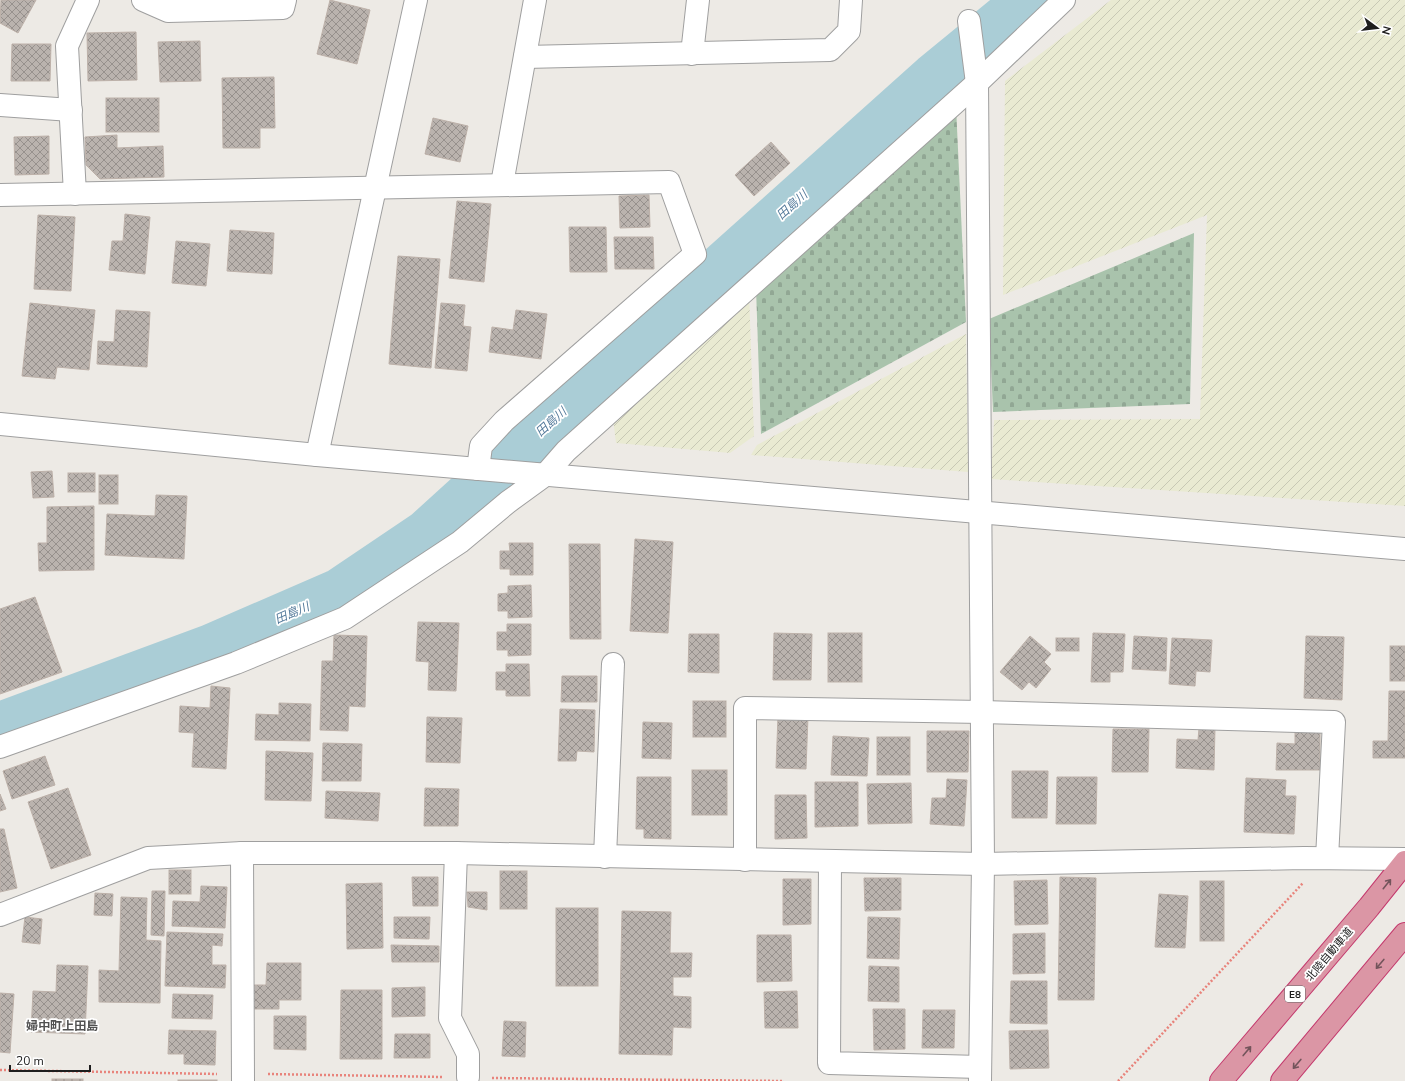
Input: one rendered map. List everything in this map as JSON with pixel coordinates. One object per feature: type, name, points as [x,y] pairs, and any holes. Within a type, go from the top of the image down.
[{"type":"highway","name":"北陸自動車道","points":[[1222,1081],[1369,907],[1405,860]]},
{"type":"highway","points":[[1282,1081],[1405,934]]},
{"type":"street","points":[[75,194],[67,46],[88,0]]},
{"type":"street","points":[[143,0],[168,11],[283,8],[285,0]]},
{"type":"street","points":[[317,455],[416,0]]},
{"type":"street","points":[[502,184],[535,0]]},
{"type":"street","points":[[692,54],[698,0]]},
{"type":"street","points":[[525,57],[830,50],[849,31],[851,0]]},
{"type":"street","points":[[0,747],[236,663],[345,618],[460,542],[508,502],[545,475],[566,451],[977,83],[1064,0]]},
{"type":"street","points":[[830,861],[829,1063],[980,1074],[983,864],[977,83],[969,21]]},
{"type":"street","points":[[0,105],[71,110]]},
{"type":"street","points":[[0,202],[75,194],[502,184],[669,182],[695,254],[504,421],[481,446],[478,469]]},
{"type":"street","points":[[0,424],[317,455],[1405,549]]},
{"type":"street","points":[[606,857],[613,664]]},
{"type":"street","points":[[745,860],[745,708],[982,712],[1334,722],[1327,858]]},
{"type":"street","points":[[0,915],[148,858],[242,853],[456,853],[983,864],[1327,858],[1405,860]]},
{"type":"street","points":[[242,853],[243,1078]]},
{"type":"street","points":[[456,853],[450,1018],[468,1054],[468,1077]]},
{"type":"path","points":[[1118,1081],[1327,858]]},
{"type":"path","points":[[0,1070],[243,1078],[468,1077],[784,1081]]},
{"type":"green space","points":[[1111,0],[1405,0],[1405,506],[991,479],[994,420],[1200,419],[1207,215],[1003,295],[1005,81]]},
{"type":"green space","points":[[956,106],[966,322],[761,434],[756,288]]},
{"type":"green space","points":[[1194,233],[1190,404],[993,412],[989,319]]},
{"type":"green space","points":[[749,292],[754,436],[730,453],[616,443],[612,410]]},
{"type":"green space","points":[[966,334],[968,472],[751,455],[757,445]]},
{"type":"building","points":[[1,0],[36,0],[18,33],[0,23]]},
{"type":"building","points":[[330,0],[370,10],[357,64],[317,54]]},
{"type":"building","points":[[136,32],[137,80],[88,81],[87,33]]},
{"type":"building","points":[[200,41],[201,81],[160,82],[158,42]]},
{"type":"building","points":[[12,44],[51,44],[50,81],[11,81]]},
{"type":"building","points":[[274,77],[275,128],[260,128],[260,148],[223,148],[222,78]]},
{"type":"building","points":[[106,98],[159,98],[159,132],[106,132]]},
{"type":"building","points":[[433,118],[468,126],[460,162],[425,154]]},
{"type":"building","points":[[117,135],[117,148],[163,146],[164,177],[100,179],[86,165],[85,137]]},
{"type":"building","points":[[49,136],[49,174],[15,175],[14,137]]},
{"type":"building","points":[[771,142],[790,163],[754,196],[735,175]]},
{"type":"building","points":[[649,195],[650,227],[620,228],[619,196]]},
{"type":"building","points":[[457,201],[491,204],[484,282],[449,278]]},
{"type":"building","points":[[125,214],[150,217],[145,274],[109,270],[112,241],[123,241]]},
{"type":"building","points":[[38,215],[75,217],[71,291],[34,289]]},
{"type":"building","points":[[569,227],[606,227],[607,272],[570,272]]},
{"type":"building","points":[[230,230],[274,233],[272,274],[227,271]]},
{"type":"building","points":[[614,237],[653,237],[654,269],[615,269]]},
{"type":"building","points":[[176,241],[210,244],[206,286],[172,283]]},
{"type":"building","points":[[398,256],[440,259],[431,368],[389,364]]},
{"type":"building","points":[[30,303],[95,310],[89,370],[57,367],[55,379],[22,376]]},
{"type":"building","points":[[441,303],[465,305],[463,326],[471,327],[467,371],[435,368]]},
{"type":"building","points":[[116,310],[150,312],[147,367],[97,364],[98,341],[114,342]]},
{"type":"building","points":[[516,310],[547,314],[541,359],[489,352],[492,327],[513,330]]},
{"type":"building","points":[[52,471],[54,497],[33,498],[31,472]]},
{"type":"building","points":[[68,473],[95,473],[95,492],[68,492]]},
{"type":"building","points":[[99,475],[118,475],[118,504],[99,504]]},
{"type":"building","points":[[156,495],[187,496],[184,559],[105,555],[107,514],[155,516]]},
{"type":"building","points":[[94,506],[94,570],[39,571],[38,543],[47,543],[47,507]]},
{"type":"building","points":[[635,539],[673,542],[668,633],[630,631]]},
{"type":"building","points":[[509,543],[533,543],[533,575],[510,575],[510,569],[500,569],[500,551],[510,551]]},
{"type":"building","points":[[569,544],[600,544],[601,639],[570,639]]},
{"type":"building","points":[[531,585],[532,617],[508,618],[508,611],[498,611],[498,594],[508,593],[508,586]]},
{"type":"building","points":[[35,597],[62,672],[0,694],[0,609]]},
{"type":"building","points":[[418,622],[459,623],[456,691],[428,690],[429,662],[416,661]]},
{"type":"building","points":[[507,624],[531,624],[531,655],[508,656],[508,650],[497,650],[497,632],[507,632]]},
{"type":"building","points":[[774,633],[812,634],[811,680],[773,680]]},
{"type":"building","points":[[828,633],[862,633],[862,682],[828,682]]},
{"type":"building","points":[[1093,633],[1125,634],[1123,672],[1110,672],[1110,682],[1091,682]]},
{"type":"building","points":[[689,634],[719,634],[719,673],[688,672]]},
{"type":"building","points":[[334,635],[367,636],[365,707],[349,706],[348,731],[320,730],[322,661],[333,661]]},
{"type":"building","points":[[1030,636],[1051,654],[1044,662],[1051,669],[1036,688],[1029,682],[1022,690],[1000,672]]},
{"type":"building","points":[[1134,636],[1167,638],[1166,671],[1132,669]]},
{"type":"building","points":[[1306,636],[1344,637],[1342,700],[1304,698]]},
{"type":"building","points":[[1056,638],[1079,638],[1079,651],[1056,651]]},
{"type":"building","points":[[1172,638],[1212,640],[1210,672],[1196,671],[1195,686],[1169,684]]},
{"type":"building","points":[[1390,646],[1405,646],[1405,681],[1390,681]]},
{"type":"building","points":[[506,664],[529,664],[530,696],[506,696],[506,690],[496,690],[496,672],[506,672]]},
{"type":"building","points":[[562,676],[597,676],[597,702],[561,702]]},
{"type":"building","points":[[211,686],[230,688],[226,769],[192,767],[194,733],[179,732],[180,706],[210,708]]},
{"type":"building","points":[[1389,691],[1405,691],[1405,758],[1373,758],[1373,741],[1388,741]]},
{"type":"building","points":[[693,701],[726,701],[726,737],[693,737]]},
{"type":"building","points":[[279,703],[311,704],[310,741],[255,740],[256,714],[279,715]]},
{"type":"building","points":[[560,709],[595,710],[594,752],[577,751],[576,761],[558,761]]},
{"type":"building","points":[[778,716],[808,717],[806,769],[776,768]]},
{"type":"building","points":[[427,717],[462,718],[460,763],[426,762]]},
{"type":"building","points":[[643,722],[672,723],[671,759],[642,758]]},
{"type":"building","points":[[1199,728],[1215,728],[1214,770],[1176,768],[1177,739],[1198,740]]},
{"type":"building","points":[[1113,729],[1149,729],[1148,772],[1112,772]]},
{"type":"building","points":[[927,731],[969,731],[968,772],[927,772]]},
{"type":"building","points":[[1295,731],[1320,731],[1320,770],[1276,770],[1277,743],[1295,744]]},
{"type":"building","points":[[833,736],[869,738],[867,776],[831,775]]},
{"type":"building","points":[[877,737],[910,737],[910,775],[877,775]]},
{"type":"building","points":[[323,743],[362,744],[361,781],[322,781]]},
{"type":"building","points":[[266,751],[313,753],[311,801],[265,800]]},
{"type":"building","points":[[45,756],[55,785],[12,799],[3,771]]},
{"type":"building","points":[[692,770],[727,770],[727,815],[692,815]]},
{"type":"building","points":[[1012,771],[1048,771],[1047,818],[1012,818]]},
{"type":"building","points":[[637,777],[671,777],[671,839],[644,838],[644,829],[636,829]]},
{"type":"building","points":[[1057,777],[1097,777],[1096,824],[1056,824]]},
{"type":"building","points":[[1246,778],[1286,780],[1285,796],[1296,796],[1294,834],[1244,832]]},
{"type":"building","points":[[947,779],[967,780],[964,826],[930,824],[932,798],[946,798]]},
{"type":"building","points":[[815,782],[858,782],[858,826],[815,827]]},
{"type":"building","points":[[911,783],[912,823],[868,824],[867,784]]},
{"type":"building","points":[[68,788],[91,855],[51,869],[28,802]]},
{"type":"building","points":[[425,788],[459,789],[458,826],[424,826]]},
{"type":"building","points":[[326,791],[380,793],[378,821],[325,818]]},
{"type":"building","points":[[0,794],[6,809],[0,811]]},
{"type":"building","points":[[775,795],[806,795],[807,838],[775,839]]},
{"type":"building","points":[[0,829],[4,829],[17,888],[0,892]]},
{"type":"building","points":[[169,870],[191,870],[191,894],[169,894]]},
{"type":"building","points":[[500,871],[527,871],[527,909],[500,909]]},
{"type":"building","points":[[412,877],[438,877],[438,906],[413,906]]},
{"type":"building","points":[[1060,877],[1096,878],[1094,1000],[1058,1000]]},
{"type":"building","points":[[864,878],[901,878],[901,910],[865,911]]},
{"type":"building","points":[[783,879],[811,879],[811,924],[783,925]]},
{"type":"building","points":[[1047,880],[1048,924],[1015,925],[1014,881]]},
{"type":"building","points":[[1200,881],[1224,881],[1224,941],[1200,941]]},
{"type":"building","points":[[382,883],[383,948],[347,949],[346,884]]},
{"type":"building","points":[[201,886],[227,887],[225,928],[172,926],[173,901],[200,902]]},
{"type":"building","points":[[152,891],[165,891],[164,936],[151,935]]},
{"type":"building","points":[[467,892],[487,892],[487,910],[468,907]]},
{"type":"building","points":[[95,893],[113,894],[112,916],[94,915]]},
{"type":"building","points":[[1159,894],[1188,896],[1185,948],[1155,947]]},
{"type":"building","points":[[121,897],[147,898],[146,940],[161,941],[160,1003],[99,1002],[99,970],[119,971]]},
{"type":"building","points":[[556,908],[598,908],[598,986],[556,986]]},
{"type":"building","points":[[622,911],[671,912],[670,953],[692,953],[691,977],[673,977],[673,996],[691,997],[691,1028],[673,1027],[672,1055],[619,1054]]},
{"type":"building","points":[[25,917],[42,919],[40,944],[22,942]]},
{"type":"building","points":[[394,917],[430,917],[429,939],[394,938]]},
{"type":"building","points":[[868,917],[900,918],[899,959],[867,958]]},
{"type":"building","points":[[167,932],[223,934],[222,946],[212,945],[212,965],[226,965],[225,988],[165,986]]},
{"type":"building","points":[[1045,933],[1045,973],[1013,974],[1013,934]]},
{"type":"building","points":[[757,935],[791,935],[792,981],[757,982]]},
{"type":"building","points":[[391,945],[439,946],[439,962],[392,962]]},
{"type":"building","points":[[267,963],[301,963],[301,1000],[279,1000],[279,1009],[252,1009],[252,985],[266,985]]},
{"type":"building","points":[[57,965],[88,966],[85,1034],[31,1032],[33,991],[56,992]]},
{"type":"building","points":[[869,966],[899,967],[899,1002],[868,1001]]},
{"type":"building","points":[[1011,981],[1047,981],[1047,1024],[1010,1023]]},
{"type":"building","points":[[425,987],[425,1016],[392,1017],[392,988]]},
{"type":"building","points":[[341,990],[382,990],[382,1059],[340,1059]]},
{"type":"building","points":[[797,991],[798,1028],[765,1028],[764,992]]},
{"type":"building","points":[[0,993],[14,994],[10,1053],[0,1052]]},
{"type":"building","points":[[173,994],[213,995],[212,1019],[172,1018]]},
{"type":"building","points":[[873,1009],[905,1009],[905,1049],[874,1050]]},
{"type":"building","points":[[923,1010],[955,1010],[954,1048],[922,1048]]},
{"type":"building","points":[[274,1016],[306,1016],[306,1050],[274,1049]]},
{"type":"building","points":[[504,1021],[526,1022],[525,1057],[502,1056]]},
{"type":"building","points":[[169,1030],[216,1031],[215,1065],[184,1064],[184,1054],[168,1054]]},
{"type":"building","points":[[1048,1030],[1049,1068],[1010,1069],[1009,1031]]},
{"type":"building","points":[[395,1034],[430,1034],[430,1058],[394,1058]]},
{"type":"building","points":[[52,1079],[83,1079],[83,1081],[52,1081]]},
{"type":"building","points":[[217,1080],[217,1081],[178,1081]]},
{"type":"waterway","name":"田島川","points":[[0,726],[211,648],[340,592],[426,534],[934,77],[1028,0]]},
{"type":"district","name":"婦中町上田島","points":[[62,1026]]}]
